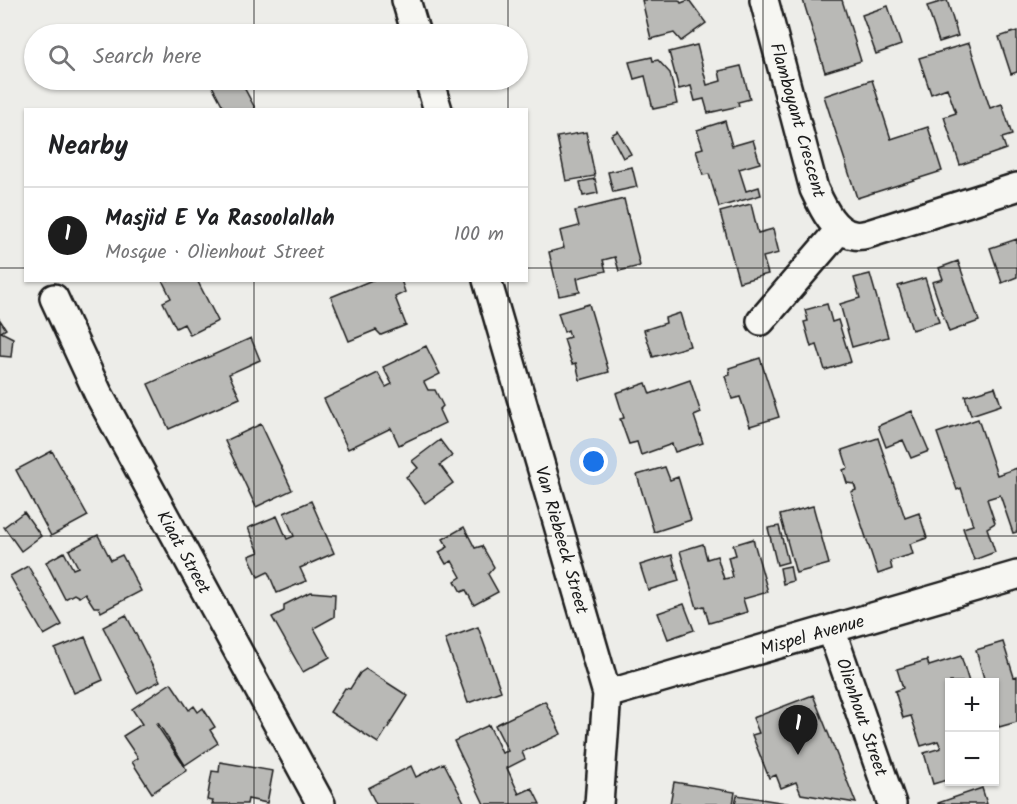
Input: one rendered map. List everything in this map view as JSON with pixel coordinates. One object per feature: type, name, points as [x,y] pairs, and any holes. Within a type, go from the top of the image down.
[{"type":"street","points":[[406,0],[413,24]]},
{"type":"street","name":"Flamboyant Crescent","points":[[764,0],[814,189],[825,212],[840,229]]},
{"type":"street","points":[[432,90],[437,108]]},
{"type":"street","points":[[761,321],[840,229],[853,235],[868,234],[1017,187]]},
{"type":"street","name":"Van Riebeeck Street","points":[[488,282],[606,694],[599,804]]},
{"type":"street","name":"Kiaat Street","points":[[54,298],[98,393],[321,804]]},
{"type":"street","name":"Mispel Avenue","points":[[606,694],[1017,575]]},
{"type":"street","name":"Olienhout Street","points":[[831,629],[892,804]]},
{"type":"building","points":[[642,0],[679,0],[681,3],[689,0],[706,23],[681,41],[674,33],[651,39]]},
{"type":"building","points":[[803,0],[842,0],[861,61],[825,72]]},
{"type":"building","points":[[947,0],[958,36],[939,42],[927,6]]},
{"type":"building","points":[[888,6],[901,45],[876,54],[862,15]]},
{"type":"building","points":[[1017,31],[1017,72],[1011,74],[999,37]]},
{"type":"building","points":[[969,43],[990,108],[1002,104],[1012,135],[1002,138],[1006,149],[960,165],[944,117],[956,113],[947,88],[931,94],[919,58]]},
{"type":"building","points":[[697,45],[707,85],[721,81],[719,71],[741,66],[750,99],[738,102],[739,106],[708,113],[704,99],[695,101],[691,86],[679,89],[669,52]]},
{"type":"building","points":[[652,57],[653,61],[658,60],[670,73],[677,104],[653,109],[645,76],[634,79],[629,62]]},
{"type":"building","points":[[872,80],[891,139],[928,127],[942,171],[857,198],[824,96]]},
{"type":"building","points":[[214,90],[245,90],[255,108],[224,108]]},
{"type":"building","points":[[725,121],[732,146],[753,140],[760,163],[739,169],[746,191],[759,187],[761,195],[719,207],[709,174],[703,175],[696,150],[703,148],[697,130]]},
{"type":"building","points":[[618,131],[631,154],[623,158],[611,135]]},
{"type":"building","points":[[586,132],[595,176],[566,181],[557,137]]},
{"type":"building","points":[[632,167],[637,187],[613,192],[608,172]]},
{"type":"building","points":[[595,179],[598,193],[583,196],[580,182]]},
{"type":"building","points":[[624,199],[640,266],[619,271],[615,257],[603,260],[606,271],[577,278],[580,292],[559,296],[549,252],[564,248],[560,231],[579,226],[575,211]]},
{"type":"building","points":[[751,204],[758,233],[773,229],[779,253],[763,257],[768,274],[739,282],[720,212]]},
{"type":"building","points":[[1017,239],[1017,277],[1002,283],[990,248]]},
{"type":"building","points":[[958,261],[979,321],[949,332],[932,282],[943,279],[939,268]]},
{"type":"building","points":[[870,274],[888,337],[852,347],[840,304],[860,298],[854,278]]},
{"type":"building","points":[[925,278],[939,322],[912,330],[898,286]]},
{"type":"building","points":[[163,282],[198,282],[218,321],[190,335],[184,324],[176,328],[163,302],[171,298]]},
{"type":"building","points":[[367,282],[402,282],[405,292],[395,297],[406,325],[381,335],[376,330],[349,341],[331,297]]},
{"type":"building","points":[[589,304],[609,372],[580,380],[576,363],[572,364],[564,339],[570,337],[568,330],[564,332],[558,313]]},
{"type":"building","points":[[827,304],[832,322],[838,320],[851,362],[825,370],[817,345],[811,347],[804,322],[808,321],[805,310]]},
{"type":"building","points":[[680,313],[690,346],[653,357],[644,330],[666,323],[665,318]]},
{"type":"building","points":[[0,320],[6,329],[1,332],[13,338],[11,357],[0,356]]},
{"type":"building","points":[[251,338],[260,360],[229,374],[240,398],[169,429],[148,384]]},
{"type":"building","points":[[426,346],[440,374],[424,382],[428,390],[435,390],[443,406],[439,410],[445,423],[399,445],[391,428],[348,449],[324,399],[378,373],[386,387],[392,384],[383,367]]},
{"type":"building","points":[[760,358],[779,417],[750,426],[740,397],[732,399],[725,376],[730,375],[729,368]]},
{"type":"building","points":[[690,380],[701,413],[694,416],[703,443],[675,452],[672,444],[641,455],[637,442],[629,444],[620,419],[624,418],[616,393],[646,383],[650,394]]},
{"type":"building","points":[[995,387],[1001,405],[971,415],[965,396]]},
{"type":"building","points":[[912,411],[929,451],[911,458],[903,440],[886,447],[878,426]]},
{"type":"building","points":[[978,419],[997,475],[1017,468],[1017,532],[1013,533],[1000,495],[987,499],[995,523],[987,528],[995,552],[974,560],[963,528],[973,525],[961,488],[957,490],[937,433]]},
{"type":"building","points":[[261,424],[292,490],[256,507],[225,441]]},
{"type":"building","points":[[878,438],[905,518],[919,513],[927,538],[910,544],[913,554],[890,561],[892,569],[878,574],[851,492],[856,490],[854,484],[847,483],[843,470],[848,468],[842,450]]},
{"type":"building","points":[[440,440],[452,456],[440,465],[453,483],[425,503],[406,477],[418,468],[412,461]]},
{"type":"building","points":[[52,451],[88,516],[51,536],[16,470]]},
{"type":"building","points":[[665,467],[670,480],[678,477],[691,520],[654,532],[637,475]]},
{"type":"building","points":[[311,501],[334,553],[300,568],[306,581],[277,593],[268,572],[258,577],[249,556],[259,552],[248,528],[277,516],[287,539],[294,536],[284,513]]},
{"type":"building","points":[[813,506],[829,564],[796,573],[780,515]]},
{"type":"building","points":[[24,512],[41,536],[21,551],[4,527]]},
{"type":"building","points":[[779,526],[788,562],[777,565],[768,528]]},
{"type":"building","points":[[464,527],[475,548],[482,546],[494,567],[488,574],[498,592],[474,605],[466,590],[461,592],[455,581],[461,577],[452,561],[446,564],[439,552],[448,547],[443,539]]},
{"type":"building","points":[[98,535],[111,560],[122,555],[141,591],[101,612],[99,607],[94,607],[85,593],[79,597],[74,594],[65,599],[46,562],[64,552],[73,569],[78,567],[69,550]]},
{"type":"building","points":[[753,539],[768,592],[743,599],[747,612],[709,623],[704,606],[697,608],[680,551],[703,544],[707,559],[717,556],[724,579],[733,577],[728,557],[736,555],[733,545]]},
{"type":"building","points":[[672,555],[679,581],[648,590],[640,565]]},
{"type":"building","points":[[28,566],[62,625],[44,635],[10,576]]},
{"type":"building","points":[[790,566],[793,581],[783,584],[780,568]]},
{"type":"building","points":[[310,592],[335,594],[334,617],[314,628],[330,657],[303,672],[272,617],[284,611],[284,605]]},
{"type":"building","points":[[684,604],[694,630],[668,639],[658,613]]},
{"type":"building","points":[[126,615],[160,681],[137,693],[103,627]]},
{"type":"building","points":[[478,627],[501,691],[468,703],[445,639]]},
{"type":"building","points":[[85,637],[103,680],[74,693],[55,649]]},
{"type":"building","points":[[1003,642],[1014,677],[1017,676],[1017,722],[999,727],[999,678],[984,678],[976,650]]},
{"type":"building","points":[[961,656],[968,678],[945,678],[945,780],[933,784],[924,753],[941,748],[938,741],[921,746],[911,716],[903,718],[895,691],[903,688],[897,669],[927,660],[929,666]]},
{"type":"building","points":[[366,669],[408,696],[378,743],[330,712],[345,688],[350,689],[360,673]]},
{"type":"building","points":[[171,683],[189,710],[194,706],[198,712],[203,708],[215,727],[210,730],[218,743],[185,765],[158,723],[156,724],[187,770],[152,793],[132,762],[138,758],[123,736],[142,724],[132,709]]},
{"type":"building","points":[[813,695],[856,803],[801,794],[796,782],[781,788],[776,775],[769,778],[752,735],[759,733],[753,718]]},
{"type":"building","points":[[545,701],[561,734],[522,752],[525,759],[507,768],[519,794],[532,788],[540,804],[484,804],[454,741],[489,725],[502,753],[508,751],[495,725]]},
{"type":"building","points":[[220,762],[273,771],[267,803],[248,799],[247,804],[212,804],[213,801],[207,800],[212,771],[219,772]]},
{"type":"building","points":[[444,763],[465,804],[376,804],[368,788],[411,766],[416,777]]},
{"type":"building","points":[[674,782],[735,792],[733,804],[670,804]]},
{"type":"building","points":[[982,788],[987,804],[938,804],[938,803]]},
{"type":"building","points":[[737,795],[792,804],[735,804]]},
{"type":"place","name":"Masjid E Ya Rasoolallah","points":[[798,755]]}]
